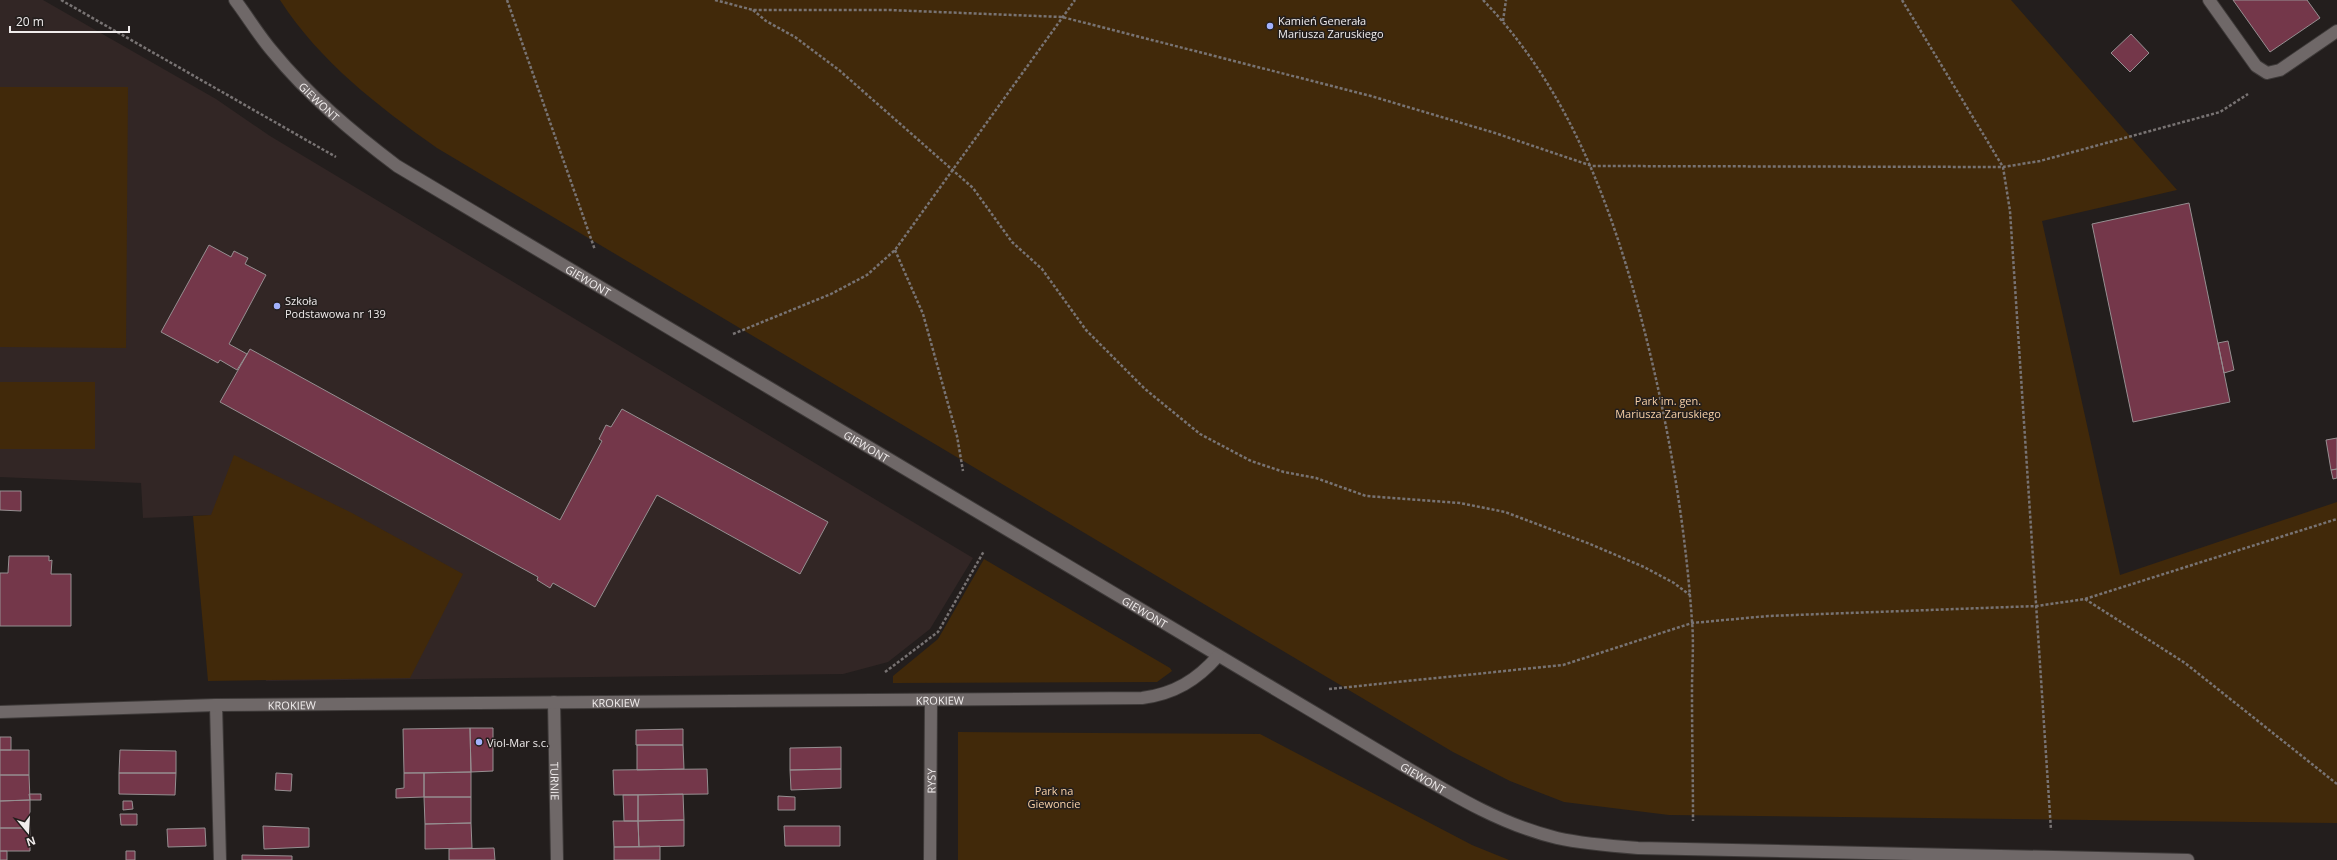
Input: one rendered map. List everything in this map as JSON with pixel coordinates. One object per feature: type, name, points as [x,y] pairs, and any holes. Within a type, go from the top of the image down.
[{"type":"street","name":"GIEWONT","points":[[236,0],[272,52],[308,90],[351,131],[396,166],[1455,797],[1495,817],[1557,837],[1595,844],[1692,851],[2188,860]]},
{"type":"street","points":[[2209,0],[2256,66],[2267,73],[2280,70],[2337,31]]},
{"type":"street","name":"KROKIEW","points":[[0,712],[216,705],[932,701],[1142,698],[1162,695],[1179,688],[1196,678],[1218,656]]},
{"type":"street","name":"RYSY","points":[[930,860],[932,701]]},
{"type":"street","name":"TURNIE","points":[[554,702],[557,860]]},
{"type":"street","points":[[216,705],[220,860]]},
{"type":"path","points":[[61,0],[336,157]]},
{"type":"path","points":[[507,0],[595,250]]},
{"type":"path","points":[[715,0],[753,10],[889,10],[1062,17],[1371,96],[1495,133],[1592,166],[2003,167],[2040,161],[2220,112],[2260,86],[2267,73]]},
{"type":"path","points":[[701,347],[831,294],[867,275],[895,250],[1074,0]]},
{"type":"path","points":[[1483,0],[1503,21],[1570,119],[1592,166],[1622,250],[1655,373],[1672,452],[1690,595],[1692,623],[1692,851]]},
{"type":"path","points":[[1503,21],[1506,0]]},
{"type":"path","points":[[1902,0],[2003,167],[2010,211],[2053,858]]},
{"type":"path","points":[[753,10],[766,21],[795,37],[839,70],[973,188],[1012,242],[1042,269],[1086,330],[1145,389],[1200,434],[1251,461],[1284,472],[1316,478],[1366,496],[1460,503],[1506,512],[1590,544],[1644,567],[1674,583],[1690,595]]},
{"type":"path","points":[[895,250],[923,314],[957,436],[963,471]]},
{"type":"path","points":[[1327,689],[1563,665],[1692,623],[1768,616],[2037,606],[2085,599],[2337,519]]},
{"type":"path","points":[[884,677],[885,672],[938,632],[984,551]]},
{"type":"path","points":[[2085,599],[2185,663],[2337,784]]},
{"type":"shaded area","name":"Szkoła Podstawowa nr 139","points":[[0,0],[43,0],[216,99],[270,136],[973,558],[930,629],[888,662],[843,674],[266,681],[211,515],[143,518],[141,483],[0,477]]},
{"type":"green space","name":"Park im. gen. Mariusza Zaruskiego","points":[[280,0],[2011,0],[2177,190],[2042,221],[2120,575],[2337,502],[2337,823],[1669,815],[1564,802],[1510,781],[1453,752],[437,148],[393,116],[351,82],[313,43]]},
{"type":"green space","points":[[0,87],[128,87],[126,348],[0,347]]},
{"type":"green space","points":[[0,382],[95,382],[95,449],[0,449]]},
{"type":"green space","points":[[234,455],[352,513],[463,574],[410,678],[208,681],[193,516],[211,515]]},
{"type":"green space","points":[[984,559],[1170,668],[1172,671],[1157,682],[893,683],[893,676],[938,639]]},
{"type":"green space","name":"Park na Giewoncie","points":[[958,732],[1260,734],[1472,845],[1509,860],[958,860]]},
{"type":"building","points":[[2233,0],[2307,0],[2320,18],[2270,52]]},
{"type":"building","points":[[2131,34],[2149,53],[2130,72],[2111,53]]},
{"type":"building","points":[[2189,203],[2230,402],[2133,422],[2092,224]]},
{"type":"building","points":[[209,245],[231,257],[234,251],[248,258],[245,264],[266,275],[229,344],[247,354],[237,370],[220,360],[218,363],[161,332]]},
{"type":"building","points":[[2228,341],[2234,370],[2224,373],[2218,343]]},
{"type":"building","points":[[250,349],[560,520],[602,441],[599,439],[606,425],[611,427],[622,409],[828,522],[800,574],[657,495],[595,607],[553,583],[550,588],[537,580],[538,577],[220,402]]},
{"type":"building","points":[[2337,438],[2337,469],[2331,470],[2326,440]]},
{"type":"building","points":[[2337,469],[2337,478],[2333,479],[2331,470]]},
{"type":"building","points":[[0,491],[21,491],[21,511],[0,510]]},
{"type":"building","points":[[9,556],[49,556],[49,561],[52,560],[51,574],[71,574],[71,626],[0,626],[0,573],[8,573]]},
{"type":"building","points":[[470,728],[493,728],[493,771],[471,772]]},
{"type":"building","points":[[470,728],[471,772],[404,773],[403,729]]},
{"type":"building","points":[[683,729],[683,745],[636,745],[636,730]]},
{"type":"building","points":[[0,737],[11,737],[11,750],[0,750]]},
{"type":"building","points":[[637,745],[683,745],[684,769],[637,770]]},
{"type":"building","points":[[841,747],[841,769],[790,770],[790,748]]},
{"type":"building","points":[[0,750],[29,750],[29,775],[0,775]]},
{"type":"building","points":[[120,750],[176,751],[176,773],[119,773]]},
{"type":"building","points":[[707,769],[708,794],[614,795],[613,770]]},
{"type":"building","points":[[841,769],[841,788],[791,790],[790,770]]},
{"type":"building","points":[[471,772],[471,797],[424,797],[424,773]]},
{"type":"building","points":[[119,773],[176,773],[175,795],[119,794]]},
{"type":"building","points":[[276,773],[292,774],[291,791],[275,790]]},
{"type":"building","points":[[404,773],[424,773],[424,797],[396,798],[396,789],[404,788]]},
{"type":"building","points":[[0,775],[29,775],[30,800],[0,801]]},
{"type":"building","points":[[29,794],[41,794],[41,800],[30,800]]},
{"type":"building","points":[[683,794],[684,820],[638,821],[638,795]]},
{"type":"building","points":[[623,795],[638,795],[638,821],[624,821]]},
{"type":"building","points":[[778,796],[795,797],[795,810],[778,810]]},
{"type":"building","points":[[424,797],[471,797],[471,823],[425,824]]},
{"type":"building","points":[[30,800],[30,828],[0,828],[0,801]]},
{"type":"building","points":[[123,801],[132,801],[133,809],[123,810]]},
{"type":"building","points":[[120,814],[137,814],[137,825],[121,825]]},
{"type":"building","points":[[684,820],[684,846],[639,847],[638,821]]},
{"type":"building","points":[[613,821],[638,821],[639,847],[614,847]]},
{"type":"building","points":[[471,823],[472,848],[425,849],[425,824]]},
{"type":"building","points":[[263,826],[309,828],[309,847],[264,849]]},
{"type":"building","points":[[784,826],[840,826],[840,846],[785,846]]},
{"type":"building","points":[[0,828],[30,828],[30,851],[0,851]]},
{"type":"building","points":[[205,828],[206,846],[168,847],[167,829]]},
{"type":"building","points":[[660,846],[660,860],[614,860],[614,847]]},
{"type":"building","points":[[494,848],[495,860],[449,860],[449,849]]},
{"type":"building","points":[[0,851],[7,851],[7,860],[0,860]]},
{"type":"building","points":[[126,851],[135,851],[135,860],[126,860]]},
{"type":"building","points":[[242,855],[292,856],[292,860],[242,860]]},
{"type":"place","name":"Kamień Generała Mariusza Zaruskiego","points":[[1270,26]]},
{"type":"place","name":"Szkoła Podstawowa nr 139","points":[[277,306]]},
{"type":"place","name":"Viol-Mar s.c.","points":[[479,742]]}]
